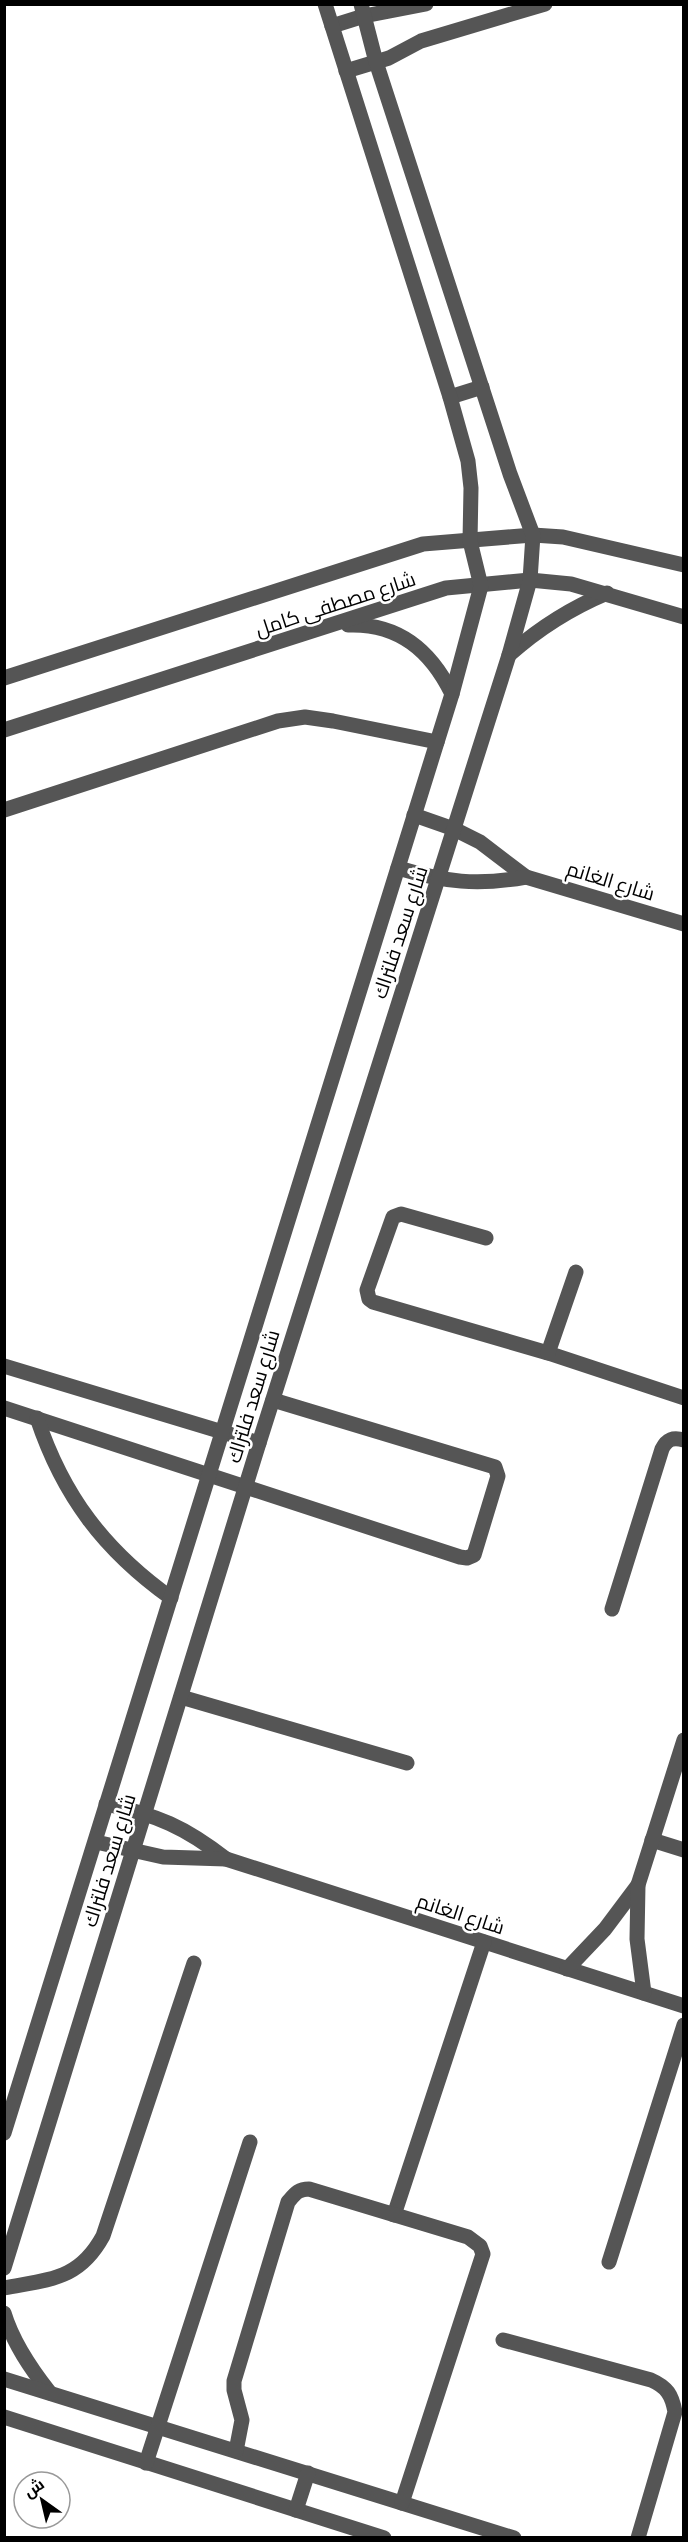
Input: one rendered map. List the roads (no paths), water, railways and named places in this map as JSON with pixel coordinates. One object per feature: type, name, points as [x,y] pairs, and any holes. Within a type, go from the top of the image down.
[{"type":"street","name":"شارع سعد فلتراك","points":[[4,2133],[452,694],[481,586],[470,541],[471,505],[468,461],[450,397],[325,4]]},
{"type":"street","points":[[332,26],[362,10],[426,4]]},
{"type":"street","points":[[346,71],[375,62],[421,41],[545,4]]},
{"type":"street","points":[[362,10],[375,62],[533,535]]},
{"type":"street","points":[[450,397],[482,387]]},
{"type":"street","name":"شارع سعد فلتراك","points":[[4,2268],[259,1443],[509,655],[530,580],[533,535]]},
{"type":"street","name":"شارع مصطفى كامل","points":[[4,678],[423,544],[533,535],[563,537],[684,565]]},
{"type":"street","name":"شارع مصطفى كامل","points":[[4,730],[447,588],[530,580],[571,584],[684,617]]},
{"type":"street","points":[[509,655],[554,619],[607,593]]},
{"type":"street","points":[[336,625],[361,624],[385,629],[407,639],[426,654],[441,672],[452,694]]},
{"type":"street","points":[[4,810],[278,721],[305,717],[437,742]]},
{"type":"street","name":"شارع الغانم","points":[[414,815],[454,829],[480,842],[526,876],[684,924]]},
{"type":"street","name":"شارع الغانم","points":[[398,868],[437,879],[482,883],[526,876]]},
{"type":"street","points":[[486,1238],[401,1214],[393,1217],[367,1290],[369,1299],[548,1353],[684,1398]]},
{"type":"street","points":[[548,1353],[576,1272]]},
{"type":"street","points":[[4,1366],[259,1443]]},
{"type":"street","points":[[4,1408],[460,1557],[467,1558],[474,1555],[498,1476],[495,1467],[273,1400]]},
{"type":"street","points":[[37,1418],[58,1472],[88,1520],[126,1563],[171,1598]]},
{"type":"street","points":[[612,1609],[662,1449],[671,1439],[684,1440]]},
{"type":"street","points":[[181,1697],[407,1762]]},
{"type":"street","points":[[644,1993],[637,1939],[639,1885],[684,1740]]},
{"type":"street","name":"شارع الغانم","points":[[106,1804],[145,1813],[174,1824],[201,1840],[226,1859]]},
{"type":"street","points":[[652,1840],[684,1850]]},
{"type":"street","name":"شارع الغانم","points":[[96,1842],[132,1852],[184,1858],[226,1859],[684,2006]]},
{"type":"street","points":[[567,1969],[605,1929],[639,1885]]},
{"type":"street","points":[[394,2215],[484,1942]]},
{"type":"street","points":[[4,2288],[56,2278],[76,2269],[93,2255],[104,2236],[194,1963]]},
{"type":"street","points":[[609,2262],[684,2025]]},
{"type":"street","points":[[147,2463],[250,2142]]},
{"type":"street","points":[[236,2451],[242,2420],[234,2390],[234,2381],[288,2202],[300,2189],[309,2189],[468,2237],[480,2246],[483,2254],[402,2503]]},
{"type":"street","points":[[4,2313],[17,2344],[50,2393]]},
{"type":"street","points":[[503,2340],[651,2380],[664,2386],[673,2398],[675,2412],[638,2538]]},
{"type":"street","points":[[4,2379],[514,2538]]},
{"type":"street","points":[[4,2417],[384,2538]]},
{"type":"street","points":[[4,2427],[33,2427]]},
{"type":"street","points":[[296,2510],[308,2473]]}]
